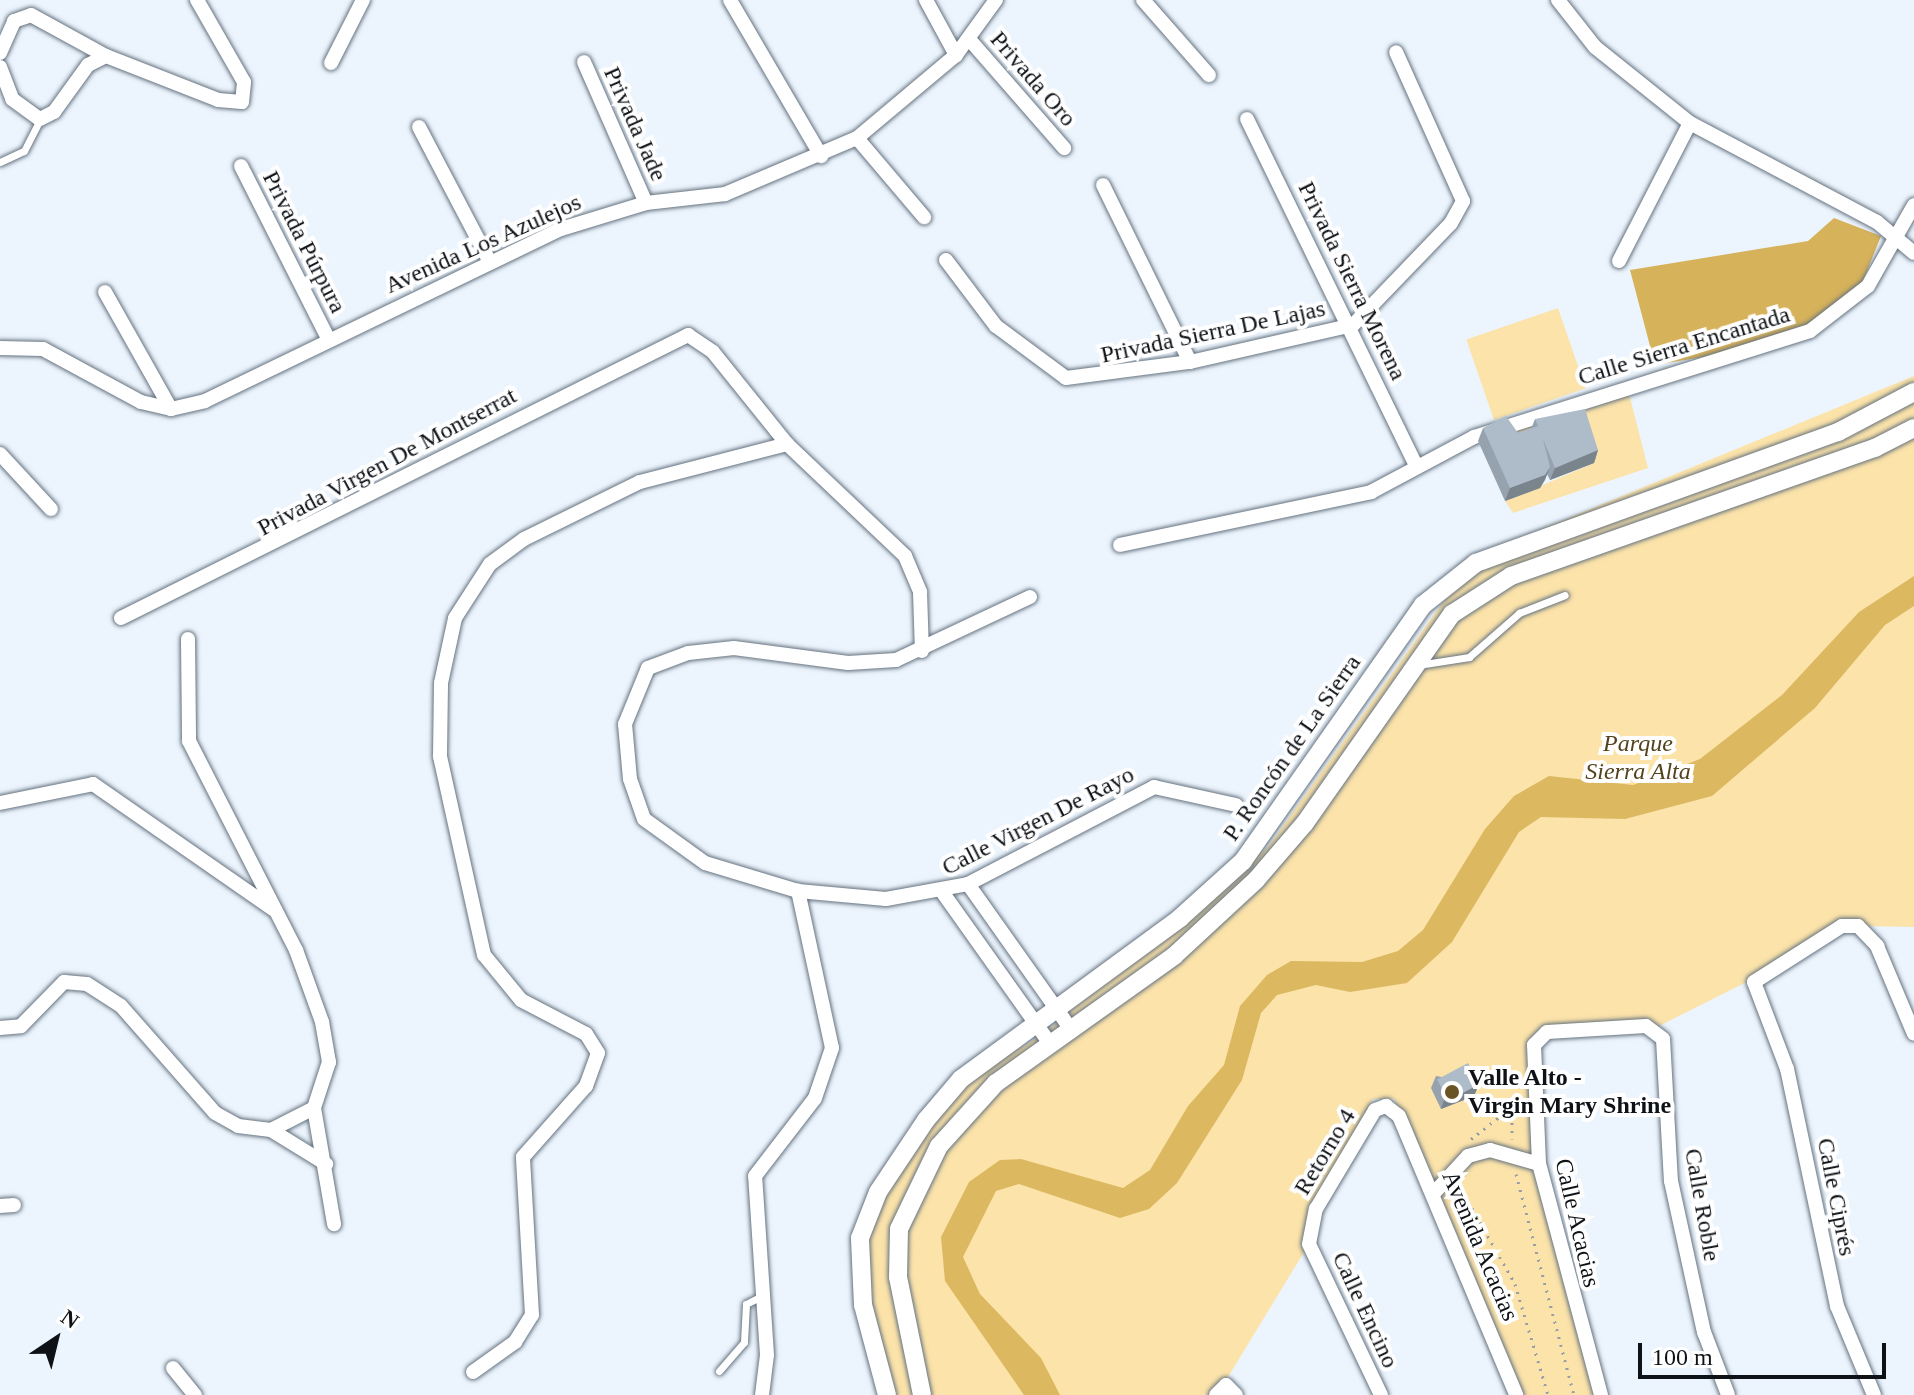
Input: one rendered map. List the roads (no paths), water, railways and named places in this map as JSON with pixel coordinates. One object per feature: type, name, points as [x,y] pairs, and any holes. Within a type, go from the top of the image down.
[{"type":"street","points":[[0,53],[14,21],[31,15],[106,56],[218,100],[242,102],[244,82],[197,0]]},
{"type":"street","points":[[331,63],[363,0]]},
{"type":"street","points":[[730,0],[821,156]]},
{"type":"street","points":[[926,0],[956,55]]},
{"type":"street","name":"Avenida Los Azulejos","points":[[171,409],[229,392],[328,338],[561,229],[646,203],[725,194],[821,156],[857,138],[956,55],[996,0]]},
{"type":"street","points":[[1143,0],[1209,75]]},
{"type":"street","points":[[1558,0],[1595,47],[1690,123],[1877,222],[1894,242],[1914,253]]},
{"type":"street","name":"Privada Oro","points":[[969,39],[1064,148]]},
{"type":"street","name":"Privada Sierra De Lajas","points":[[946,260],[996,326],[1066,378],[1190,362],[1353,325],[1451,223],[1463,201],[1396,52]]},
{"type":"street","points":[[0,67],[12,99],[40,119],[54,112],[88,65],[106,56]]},
{"type":"street","name":"Privada Jade","points":[[584,62],[646,203]]},
{"type":"street","name":"Privada Sierra Morena","points":[[1247,119],[1353,325],[1415,464]]},
{"type":"street","points":[[1619,261],[1690,123]]},
{"type":"street","points":[[419,127],[490,262]]},
{"type":"street","points":[[857,138],[924,217]]},
{"type":"street","name":"Privada Púrpura","points":[[241,166],[328,338]]},
{"type":"street","points":[[1103,185],[1190,362]]},
{"type":"street","name":"Calle Sierra Encantada","points":[[1120,545],[1341,500],[1415,464],[1539,413],[1810,331],[1868,286],[1894,242],[1911,224],[1914,205]]},
{"type":"street","points":[[1877,222],[1911,224]]},
{"type":"street","points":[[105,292],[171,409]]},
{"type":"street","name":"Privada Virgen De Montserrat","points":[[121,618],[249,560],[671,338],[688,335],[706,346],[787,444]]},
{"type":"street","points":[[0,348],[43,349],[123,396],[171,409]]},
{"type":"street","name":"P. Roncón de La Sierra","points":[[887,1395],[861,1295],[866,1217],[947,1092],[1243,861],[1423,605],[1476,563],[1838,432],[1914,392]]},
{"type":"street","name":"P. Roncón de La Sierra","points":[[922,1395],[898,1277],[901,1213],[966,1112],[1237,900],[1305,823],[1412,665],[1464,602],[1511,576],[1846,459],[1914,428]]},
{"type":"street","points":[[473,1372],[515,1342],[532,1315],[523,1157],[586,1086],[598,1053],[586,1034],[521,1000],[484,955],[440,756],[441,683],[455,618],[490,564],[524,539],[640,482],[787,444],[905,556],[920,592],[922,651]]},
{"type":"street","points":[[0,454],[51,509]]},
{"type":"street","name":"Calle Virgen De Rayo","points":[[1030,597],[922,651],[848,663],[734,648],[665,659],[639,680],[625,724],[630,779],[644,819],[705,863],[798,891],[886,899],[943,893],[968,884],[1154,787],[1236,805]]},
{"type":"street","points":[[188,639],[189,741],[274,910],[322,1022],[329,1062],[314,1108],[334,1224]]},
{"type":"street","points":[[1366,687],[1389,702]]},
{"type":"street","points":[[0,803],[93,784],[274,910]]},
{"type":"street","points":[[968,884],[1072,1031]]},
{"type":"street","points":[[762,1395],[762,1296],[755,1176],[815,1098],[832,1048],[798,891]]},
{"type":"street","points":[[943,893],[1051,1045]]},
{"type":"street","name":"Calle Ciprés","points":[[1874,1395],[1837,1306],[1787,1069],[1759,1006],[1757,978],[1842,926],[1863,929],[1877,946],[1914,1034]]},
{"type":"street","points":[[0,1028],[21,1026],[51,989],[87,984],[121,1006],[215,1113],[238,1126],[271,1130],[326,1164]]},
{"type":"street","name":"Calle Acacias","points":[[1601,1395],[1539,1164],[1534,1057],[1536,1040],[1547,1032],[1646,1026]]},
{"type":"street","name":"Calle Roble","points":[[1646,1026],[1663,1039],[1671,1181],[1704,1332],[1728,1395]]},
{"type":"street","name":"Retorno 4","points":[[1309,1244],[1316,1209],[1375,1110],[1386,1106],[1399,1116]]},
{"type":"street","points":[[271,1130],[314,1108]]},
{"type":"street","name":"Avenida Acacias","points":[[1399,1116],[1434,1193],[1516,1395]]},
{"type":"street","points":[[1434,1193],[1450,1171],[1468,1156],[1511,1154],[1539,1164]]},
{"type":"street","name":"Calle Encino","points":[[1309,1244],[1381,1395]]},
{"type":"street","points":[[173,1368],[195,1395]]},
{"type":"street","points":[[1216,1395],[1226,1385],[1236,1395]]},
{"type":"lane","points":[[0,162],[24,151],[40,119]]},
{"type":"lane","points":[[1412,665],[1469,657],[1519,613],[1565,595]]},
{"type":"lane","points":[[719,1371],[744,1342],[746,1304],[762,1296]]},
{"type":"place","name":"Valle Alto - Virgin Mary Shrine","points":[[1452,1092]]},
{"type":"park label","name":"Parque Sierra Alta","points":[[1638,758]]}]
